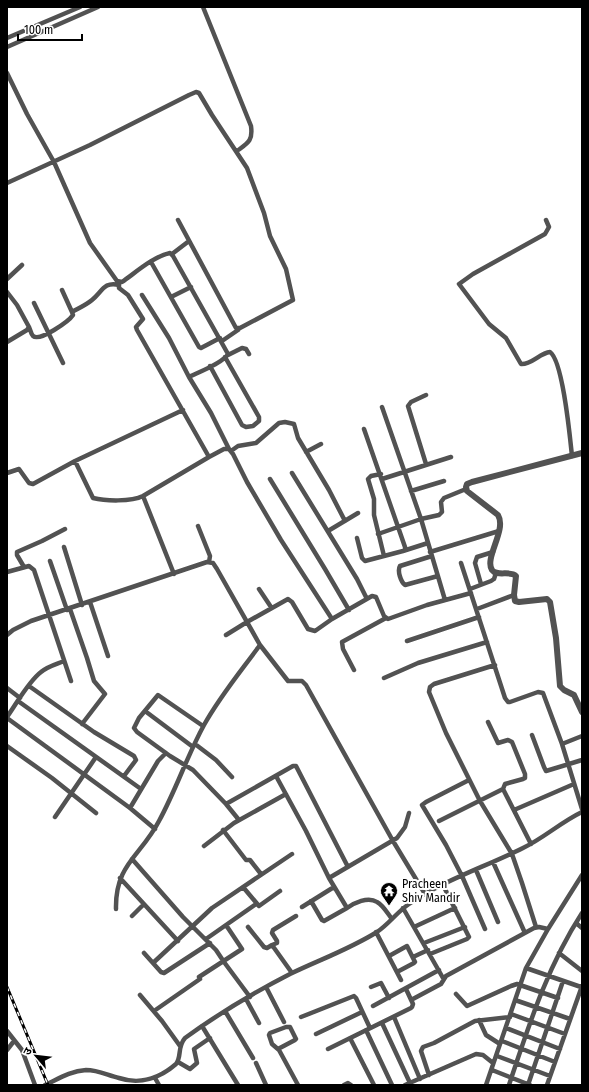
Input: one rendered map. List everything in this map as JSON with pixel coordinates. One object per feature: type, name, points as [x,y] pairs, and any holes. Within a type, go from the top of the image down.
[{"type":"street","points":[[7,38],[80,7]]},
{"type":"street","points":[[7,47],[98,7]]},
{"type":"street","points":[[203,7],[251,126],[252,133],[250,140],[237,151]]},
{"type":"street","points":[[7,73],[27,114],[54,162],[90,243],[119,283],[119,288],[128,295],[142,318],[142,321],[136,327],[137,330],[209,457]]},
{"type":"street","points":[[7,183],[54,162],[196,92],[202,95],[212,115],[237,151],[248,172],[264,213],[270,236],[286,269],[293,300],[240,328],[236,328],[178,220]]},
{"type":"street","points":[[546,220],[549,227],[545,234],[473,274],[459,284],[489,324],[506,338],[521,364],[525,364],[546,353],[550,352],[553,354],[562,386],[572,456]]},
{"type":"street","points":[[72,312],[91,301],[107,285],[122,282],[151,262],[166,254],[172,254],[189,241]]},
{"type":"street","points":[[172,254],[221,340],[226,356],[259,417],[259,421],[255,425],[246,427],[242,425],[210,366]]},
{"type":"street","points":[[151,262],[199,348],[221,340],[238,330]]},
{"type":"street","points":[[7,279],[22,265]]},
{"type":"street","points":[[171,298],[191,287]]},
{"type":"street","points":[[7,292],[17,305],[29,327],[32,336],[39,337],[63,325],[73,316],[62,290]]},
{"type":"street","points":[[142,294],[169,338],[189,377],[216,422],[230,450],[281,540],[332,619]]},
{"type":"street","points":[[34,303],[63,363]]},
{"type":"street","points":[[7,342],[27,330],[29,327]]},
{"type":"street","points":[[189,377],[242,348],[246,349],[249,354]]},
{"type":"street","points":[[426,395],[411,402],[408,406],[426,464]]},
{"type":"street","points":[[382,407],[428,543],[445,600]]},
{"type":"street","points":[[8,471],[19,469],[29,483],[33,484],[75,461],[182,410]]},
{"type":"street","points":[[75,461],[93,498],[126,500],[143,496],[224,449],[230,450],[238,446],[256,443],[277,424],[285,422],[295,426],[306,452],[329,490],[345,521]]},
{"type":"street","points":[[364,429],[399,527],[405,550]]},
{"type":"street","points":[[306,452],[321,444]]},
{"type":"street","points":[[378,534],[420,519],[439,515],[442,512],[441,502],[444,498],[466,489],[467,484],[472,482],[582,453]]},
{"type":"street","points":[[384,556],[374,516],[374,499],[368,479],[372,476],[382,477],[451,457]]},
{"type":"street","points":[[292,473],[357,579],[367,599]]},
{"type":"street","points":[[270,479],[325,569],[348,610]]},
{"type":"street","points":[[411,491],[444,481]]},
{"type":"street","points":[[466,489],[498,515],[500,520],[499,531],[491,565],[492,570],[496,573],[515,574],[515,601],[517,602],[544,598],[550,600],[556,638],[560,686],[564,690],[574,695],[582,712]]},
{"type":"street","points":[[143,496],[174,574]]},
{"type":"street","points":[[328,531],[358,513]]},
{"type":"street","points":[[198,526],[210,556],[209,562]]},
{"type":"street","points":[[24,567],[17,555],[17,552],[65,529]]},
{"type":"street","points":[[438,576],[405,586],[398,569],[400,566],[431,554],[499,531]]},
{"type":"street","points":[[357,538],[364,561],[428,543]]},
{"type":"street","points":[[64,547],[82,605]]},
{"type":"street","points":[[481,584],[475,563],[477,557],[493,552]]},
{"type":"street","points":[[50,561],[87,658],[94,681],[105,694],[82,724]]},
{"type":"street","points":[[7,635],[23,625],[68,609],[209,562],[215,565],[260,645],[288,681],[302,681],[306,685],[393,841],[425,894]]},
{"type":"street","points":[[461,563],[505,698],[508,702],[538,692],[543,693],[562,744],[582,809]]},
{"type":"street","points":[[7,572],[29,566],[34,570],[71,681]]},
{"type":"street","points":[[354,670],[343,649],[342,642],[386,618],[390,619],[471,590],[494,579],[496,573]]},
{"type":"street","points":[[259,589],[270,607]]},
{"type":"street","points":[[477,609],[514,595]]},
{"type":"street","points":[[226,635],[285,599],[290,600],[308,629],[313,632],[319,630],[332,619],[372,596],[376,597],[382,613],[386,618]]},
{"type":"street","points":[[90,602],[108,656]]},
{"type":"street","points":[[407,641],[479,617]]},
{"type":"street","points":[[384,678],[418,662],[487,642]]},
{"type":"street","points":[[116,909],[116,893],[120,878],[132,859],[155,829],[203,726],[214,708],[260,645]]},
{"type":"street","points":[[64,660],[41,672],[29,686],[7,718],[130,808],[155,829]]},
{"type":"street","points":[[495,666],[434,684],[429,690],[429,695],[469,780],[512,854],[536,927]]},
{"type":"street","points":[[29,686],[82,724],[135,758],[134,763],[124,776]]},
{"type":"street","points":[[7,688],[19,700],[142,789]]},
{"type":"street","points":[[203,726],[159,696],[156,697],[134,725],[135,730],[196,773],[226,804],[239,820]]},
{"type":"street","points":[[145,711],[216,760],[232,777]]},
{"type":"street","points":[[439,821],[503,790],[505,784],[523,779],[525,776],[512,742],[508,740],[498,743],[488,722]]},
{"type":"street","points":[[532,735],[545,770],[548,771],[582,760]]},
{"type":"street","points":[[562,744],[582,736]]},
{"type":"street","points":[[7,746],[96,813]]},
{"type":"street","points":[[130,808],[158,761],[166,753]]},
{"type":"street","points":[[55,818],[96,757]]},
{"type":"street","points":[[226,804],[292,766],[296,766],[348,867]]},
{"type":"street","points":[[276,776],[306,831],[329,878],[347,908]]},
{"type":"street","points":[[469,780],[422,805],[446,845],[462,876],[485,929]]},
{"type":"street","points":[[514,810],[574,784]]},
{"type":"street","points":[[503,790],[531,844]]},
{"type":"street","points":[[204,846],[223,830],[286,794]]},
{"type":"street","points":[[45,1085],[51,1084],[70,1073],[84,1070],[100,1072],[127,1083],[156,1078],[178,1062],[180,1046],[184,1038],[225,1011],[266,987],[354,945],[376,932],[403,908],[425,894],[512,854],[531,844],[563,822],[582,812]]},
{"type":"street","points":[[329,878],[393,841],[401,834],[405,827],[409,813]]},
{"type":"street","points":[[223,830],[246,860],[250,860],[261,874]]},
{"type":"street","points":[[153,963],[212,908],[292,854]]},
{"type":"street","points":[[132,859],[192,927],[216,950],[248,998],[260,1023]]},
{"type":"street","points":[[493,862],[525,933]]},
{"type":"street","points":[[476,870],[498,922]]},
{"type":"street","points":[[486,1085],[526,968],[548,929],[582,875]]},
{"type":"street","points":[[120,878],[178,941]]},
{"type":"street","points":[[413,957],[468,938],[469,936],[443,885]]},
{"type":"street","points":[[243,887],[259,906],[280,891]]},
{"type":"street","points":[[302,907],[334,887]]},
{"type":"street","points":[[311,901],[324,921],[347,908],[366,900],[373,900],[378,903],[392,919]]},
{"type":"street","points":[[132,916],[144,904]]},
{"type":"street","points":[[144,953],[161,972],[166,973],[256,904]]},
{"type":"street","points":[[403,908],[443,978]]},
{"type":"street","points":[[414,927],[455,908]]},
{"type":"street","points":[[509,1085],[547,976],[582,914]]},
{"type":"street","points":[[248,927],[264,947],[267,948],[277,941],[272,933],[273,930],[296,916]]},
{"type":"street","points":[[576,923],[582,928]]},
{"type":"street","points":[[154,1011],[242,949],[226,926]]},
{"type":"street","points":[[424,943],[465,927]]},
{"type":"street","points":[[411,1000],[441,984],[443,982],[443,978],[447,975],[536,927],[548,929]]},
{"type":"street","points":[[376,932],[401,980]]},
{"type":"street","points":[[272,945],[292,974]]},
{"type":"street","points":[[389,956],[407,946],[413,957],[414,964],[397,972]]},
{"type":"street","points":[[559,953],[582,971]]},
{"type":"street","points":[[526,968],[582,987],[547,1085]]},
{"type":"street","points":[[373,1006],[439,970]]},
{"type":"street","points":[[492,1070],[529,1085],[563,981]]},
{"type":"street","points":[[371,987],[381,983],[389,998]]},
{"type":"street","points":[[456,994],[466,1006],[470,1006],[511,986],[520,985],[558,998]]},
{"type":"street","points":[[266,987],[284,1022]]},
{"type":"street","points":[[328,1049],[412,1007],[411,1000],[406,989]]},
{"type":"street","points":[[140,995],[180,1046]]},
{"type":"street","points":[[302,1018],[354,996],[392,1085]]},
{"type":"street","points":[[515,1000],[570,1019]]},
{"type":"street","points":[[225,1011],[266,1085]]},
{"type":"street","points":[[316,1034],[362,1012]]},
{"type":"street","points":[[429,1075],[421,1051],[423,1047],[479,1020],[510,1016],[548,1027],[565,1034]]},
{"type":"street","points":[[394,1017],[420,1079]]},
{"type":"street","points":[[479,1020],[486,1035],[501,1043],[521,1048],[555,1062]]},
{"type":"street","points":[[382,1023],[410,1083]]},
{"type":"street","points":[[202,1026],[238,1085]]},
{"type":"street","points":[[278,1049],[295,1040],[294,1034],[290,1028],[286,1027],[270,1033],[269,1035],[272,1044],[278,1049],[298,1085]]},
{"type":"street","points":[[506,1028],[543,1041],[560,1049]]},
{"type":"street","points":[[7,1031],[22,1050],[35,1085]]},
{"type":"street","points":[[178,1062],[190,1070],[196,1066],[197,1063],[194,1049],[210,1038]]},
{"type":"street","points":[[350,1038],[374,1085]]},
{"type":"street","points":[[7,1050],[14,1041]]},
{"type":"street","points":[[405,1085],[476,1054],[483,1056],[494,1063]]},
{"type":"street","points":[[496,1056],[516,1062],[550,1076]]},
{"type":"street","points":[[156,1078],[159,1085]]},
{"type":"street","points":[[344,1085],[348,1083],[351,1085]]},
{"type":"railway","points":[[7,987],[48,1085]]},
{"type":"place","name":"Pracheen Shiv Mandir","points":[[389,906]]}]
